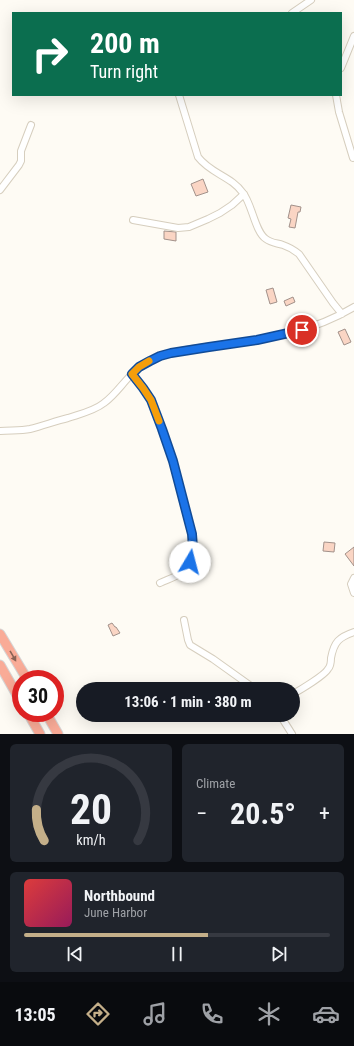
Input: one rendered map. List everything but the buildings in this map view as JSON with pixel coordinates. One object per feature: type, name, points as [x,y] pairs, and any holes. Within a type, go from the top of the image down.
[{"type":"highway","points":[[0,634],[22,670]]},
{"type":"highway","points":[[0,665],[12,686]]},
{"type":"highway","points":[[33,722],[40,734]]},
{"type":"highway","points":[[51,722],[58,734]]},
{"type":"street","points":[[293,12],[311,0]]},
{"type":"street","points":[[342,66],[354,36]]},
{"type":"street","points":[[179,96],[198,157],[203,164],[214,172],[228,178],[235,184],[244,194],[259,230],[266,240],[293,249],[332,303],[342,314]]},
{"type":"street","points":[[336,96],[339,112],[353,158]]},
{"type":"street","points":[[0,190],[21,161],[21,151],[31,126]]},
{"type":"street","points":[[133,220],[178,228],[189,227],[220,213],[244,194]]},
{"type":"street","points":[[0,431],[30,429],[97,408],[110,399],[132,374],[145,364],[160,356],[201,348],[257,340],[311,327],[342,314],[354,307]]},
{"type":"street","points":[[132,374],[151,400],[162,429],[173,461],[192,534],[193,548],[187,568],[182,573],[160,583]]},
{"type":"street","points":[[354,578],[351,584],[354,593]]},
{"type":"street","points":[[184,620],[190,645],[245,682]]},
{"type":"street","points":[[300,690],[326,673],[330,665],[333,646],[342,637],[354,632]]},
{"type":"street","points":[[284,722],[292,734]]},
{"type":"slow traffic","points":[[149,361],[139,367],[132,374],[151,400],[159,421]]},
{"type":"route","points":[[190,562],[193,548],[192,534],[173,461],[151,400],[132,374],[139,367],[150,361],[171,353],[257,340],[302,330]]}]
